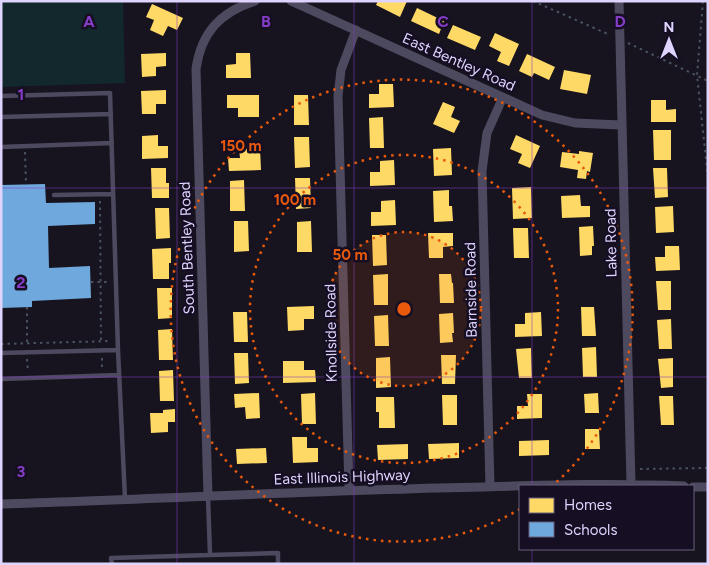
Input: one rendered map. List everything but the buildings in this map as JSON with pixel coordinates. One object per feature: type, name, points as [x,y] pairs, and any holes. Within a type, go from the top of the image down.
[{"type":"street","name":"South Bentley Road","points":[[208,497],[196,70],[202,47],[218,21],[232,10],[255,1]]},
{"type":"street","name":"East Bentley Road","points":[[291,1],[552,118],[590,125],[622,125]]},
{"type":"street","name":"Lake Road","points":[[619,1],[631,484]]},
{"type":"street","name":"Knollside Road","points":[[349,489],[338,96],[341,70],[356,30]]},
{"type":"street","name":"Barnside Road","points":[[490,487],[482,171],[488,133],[503,97]]},
{"type":"street","name":"East Illinois Highway","points":[[584,485],[658,485]]},
{"type":"street","name":"East Illinois Highway","points":[[1,504],[208,497],[349,489],[519,486]]},
{"type":"street","points":[[694,487],[708,487]]},
{"type":"lane","points":[[1,96],[110,93],[125,500]]},
{"type":"lane","points":[[1,117],[111,114]]},
{"type":"lane","points":[[1,147],[112,143]]},
{"type":"lane","points":[[54,195],[114,194]]},
{"type":"lane","points":[[1,353],[118,350]]},
{"type":"lane","points":[[1,379],[119,375]]},
{"type":"lane","points":[[208,497],[210,555]]},
{"type":"lane","points":[[112,564],[111,558],[278,553],[278,564]]},
{"type":"path","points":[[703,1],[697,76],[708,178]]},
{"type":"path","points":[[25,146],[26,185]]},
{"type":"path","points":[[100,195],[102,376]]},
{"type":"path","points":[[90,282],[116,282]]},
{"type":"path","points":[[27,307],[28,378]]},
{"type":"path","points":[[1,344],[118,341]]},
{"type":"path","points":[[630,469],[708,468]]},
{"type":"green space","points":[[1,1],[123,1],[125,83],[1,87]]}]
